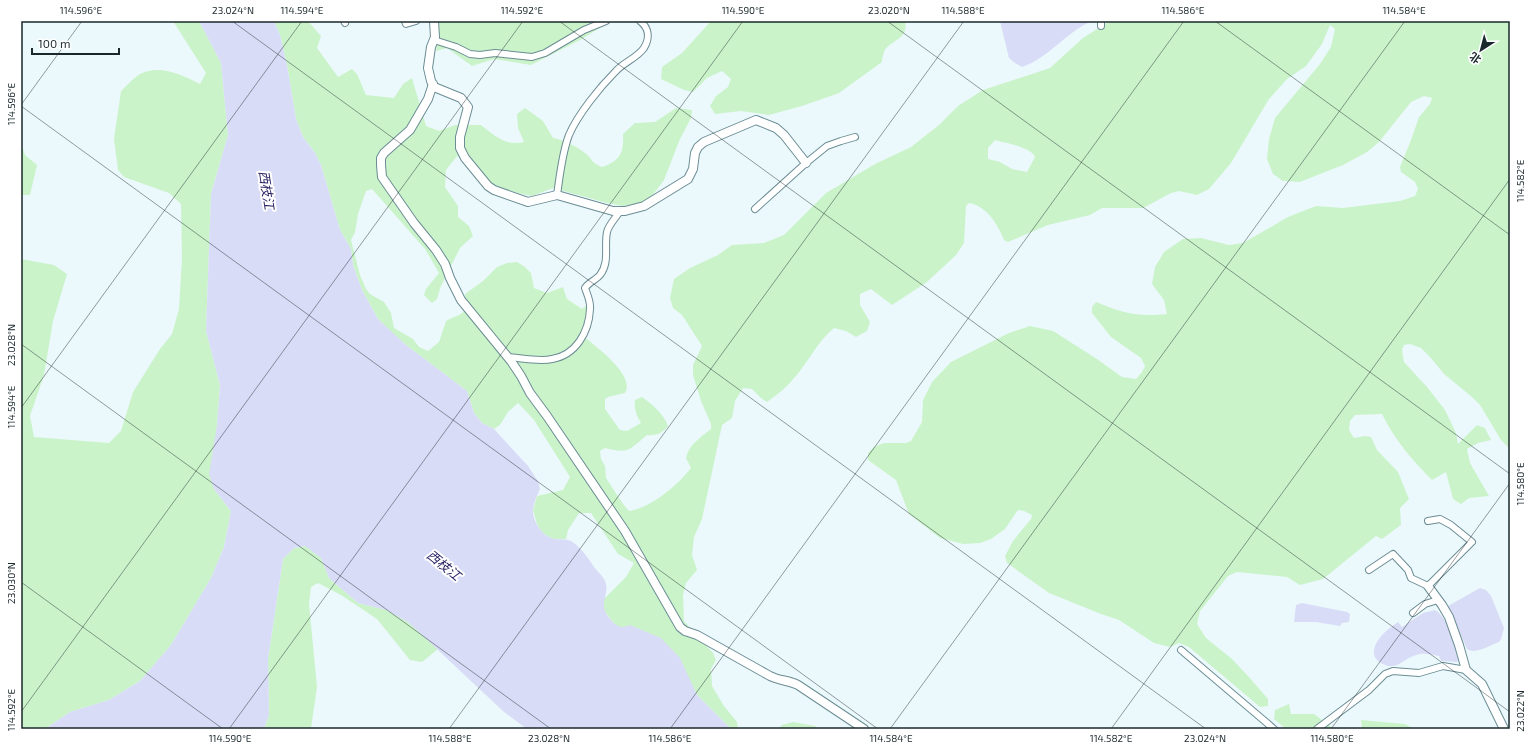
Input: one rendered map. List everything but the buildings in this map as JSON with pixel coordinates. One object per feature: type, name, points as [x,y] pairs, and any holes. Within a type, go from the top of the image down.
[{"type":"street","points":[[404,21],[406,24],[416,21]]},
{"type":"street","points":[[434,21],[435,37],[431,47],[428,68],[434,87],[461,98],[468,106],[460,137],[460,148],[474,170],[488,186],[494,190],[528,202],[557,194],[612,211],[620,211],[644,206],[688,179],[693,170],[695,153],[698,147],[704,142],[756,120],[776,128],[806,163]]},
{"type":"street","points":[[434,40],[456,47],[470,54],[480,55],[495,53],[532,57],[545,52],[584,30],[606,21]]},
{"type":"street","points":[[557,194],[566,143],[578,117],[617,69],[640,53],[647,41],[648,32],[644,24],[640,21]]},
{"type":"street","points":[[433,84],[428,99],[410,130],[384,153],[381,165],[382,177],[445,264],[461,300],[521,376],[530,394],[547,416],[625,531],[680,627],[774,678],[789,681],[798,685],[864,729]]},
{"type":"street","points":[[755,209],[827,146],[855,138]]},
{"type":"street","points":[[508,358],[551,360],[565,356],[580,342],[586,330],[590,308],[585,288],[599,276],[603,268],[607,256],[607,231],[609,225],[620,211]]},
{"type":"street","points":[[1428,521],[1440,519],[1451,525],[1472,542],[1428,586]]},
{"type":"street","points":[[1369,570],[1393,554],[1408,570],[1411,578],[1428,586],[1449,617],[1466,670]]},
{"type":"street","points":[[1414,613],[1425,604],[1438,600]]},
{"type":"street","points":[[1181,650],[1274,729]]},
{"type":"street","points":[[1317,729],[1369,690],[1385,674],[1393,671],[1419,672],[1443,666],[1466,670],[1482,684],[1504,729]]},
{"type":"green space","points":[[173,21],[199,21],[221,63],[228,135],[211,194],[206,331],[220,385],[214,489],[231,511],[224,547],[211,578],[171,645],[140,681],[109,700],[70,712],[45,729],[21,729],[21,259],[54,265],[67,274],[53,321],[44,375],[30,416],[34,437],[109,443],[121,431],[133,392],[160,349],[172,334],[179,309],[182,258],[181,204],[169,193],[124,177],[118,170],[114,139],[121,91],[137,76],[148,71],[163,70],[186,77],[200,84],[206,73]]},
{"type":"green space","points":[[274,21],[308,21],[321,36],[317,48],[338,77],[352,69],[357,74],[366,95],[394,98],[403,84],[412,78],[426,126],[439,131],[455,125],[481,125],[501,139],[511,143],[524,142],[518,128],[517,114],[525,108],[543,121],[553,138],[578,148],[588,155],[595,164],[602,167],[613,162],[620,155],[623,146],[623,134],[635,123],[655,122],[676,108],[692,110],[691,118],[680,139],[664,180],[652,196],[643,203],[623,206],[553,188],[532,196],[514,192],[491,184],[474,161],[457,156],[446,170],[445,187],[458,206],[458,217],[469,226],[473,236],[460,248],[441,286],[437,299],[432,303],[424,295],[426,289],[439,273],[425,249],[372,189],[366,191],[358,214],[355,232],[351,240],[360,275],[366,289],[370,294],[384,302],[391,313],[394,328],[413,339],[419,347],[428,351],[439,342],[446,321],[463,313],[465,307],[465,294],[483,281],[497,267],[507,263],[517,262],[525,267],[531,273],[534,288],[547,293],[563,287],[567,299],[582,309],[588,304],[581,334],[612,360],[624,377],[627,385],[625,393],[605,399],[605,409],[620,430],[627,431],[641,423],[636,412],[635,400],[642,397],[654,406],[666,421],[668,426],[659,434],[647,435],[628,449],[619,451],[605,448],[600,451],[601,459],[605,466],[606,478],[629,511],[655,501],[686,475],[691,468],[686,458],[687,453],[696,442],[711,429],[711,424],[701,401],[693,375],[693,365],[702,346],[682,315],[673,308],[670,298],[674,279],[690,268],[718,255],[732,245],[764,243],[784,235],[826,193],[875,164],[911,147],[939,125],[958,106],[983,90],[1050,68],[1083,38],[1110,21],[1510,21],[1510,449],[1501,440],[1480,405],[1472,397],[1444,374],[1421,348],[1410,344],[1404,345],[1402,350],[1404,362],[1427,387],[1445,410],[1456,433],[1458,444],[1477,425],[1485,428],[1491,440],[1478,443],[1467,449],[1470,463],[1489,496],[1469,498],[1461,504],[1453,499],[1446,472],[1432,480],[1404,449],[1382,414],[1355,415],[1350,421],[1349,430],[1354,438],[1365,436],[1371,437],[1377,450],[1398,472],[1409,499],[1400,508],[1401,525],[1382,539],[1376,536],[1323,579],[1300,585],[1287,577],[1237,572],[1228,576],[1200,611],[1197,624],[1206,638],[1232,659],[1268,699],[1268,706],[1260,707],[1189,647],[1179,643],[1170,647],[1154,643],[1119,620],[1049,593],[1007,563],[1005,556],[1013,541],[1031,519],[1032,515],[1018,510],[1005,529],[991,539],[980,543],[963,544],[940,538],[909,514],[896,480],[868,460],[868,453],[874,447],[884,443],[906,443],[911,441],[922,422],[923,400],[932,382],[951,362],[1009,333],[1030,326],[1053,331],[1122,377],[1136,379],[1145,366],[1141,358],[1111,337],[1092,313],[1092,307],[1096,302],[1130,313],[1147,315],[1167,314],[1164,300],[1152,284],[1155,267],[1164,252],[1183,239],[1201,238],[1229,245],[1243,243],[1288,217],[1316,206],[1343,208],[1400,201],[1415,196],[1418,189],[1415,182],[1401,172],[1400,167],[1419,117],[1430,104],[1432,98],[1424,96],[1411,102],[1379,142],[1367,152],[1343,165],[1300,182],[1283,181],[1273,174],[1267,159],[1269,139],[1275,118],[1320,64],[1331,47],[1335,29],[1330,25],[1322,44],[1306,66],[1287,79],[1269,99],[1231,163],[1209,189],[1197,195],[1179,191],[1171,193],[1143,208],[1102,208],[1090,215],[1048,225],[1008,242],[1004,240],[999,228],[986,212],[969,203],[966,206],[964,243],[956,255],[927,282],[892,305],[871,289],[860,294],[860,305],[870,322],[867,331],[856,337],[846,331],[834,328],[818,345],[792,381],[782,391],[767,402],[752,389],[743,388],[735,401],[732,418],[722,425],[702,519],[694,537],[692,555],[697,570],[686,583],[683,595],[684,621],[713,653],[716,660],[711,669],[712,686],[724,706],[737,722],[738,729],[731,729],[697,695],[688,677],[623,627],[617,627],[604,611],[604,599],[626,577],[634,563],[618,554],[591,513],[579,513],[568,530],[566,539],[553,539],[542,533],[537,524],[533,510],[537,496],[563,490],[570,477],[534,420],[518,403],[508,412],[500,425],[494,429],[482,423],[474,413],[467,391],[406,345],[378,319],[362,290],[353,265],[351,249],[340,230],[321,165],[315,153],[303,137],[296,119],[287,65],[280,35]],"holes":[[[995,140],[1023,148],[1033,154],[1035,157],[1027,172],[1012,169],[1000,162],[988,159],[988,148]]]},
{"type":"green space","points":[[435,21],[611,21],[582,39],[531,65],[494,59],[472,66],[447,48],[436,51],[439,30]]},
{"type":"green space","points":[[711,21],[905,21],[905,28],[902,36],[890,44],[884,52],[882,62],[839,93],[802,106],[769,115],[741,111],[715,114],[710,106],[716,96],[728,87],[731,79],[722,71],[707,78],[693,92],[684,90],[661,79],[662,67],[682,53]]},
{"type":"green space","points":[[21,136],[25,155],[37,165],[30,195],[21,195]]},
{"type":"green space","points":[[305,546],[321,558],[329,578],[358,603],[386,610],[408,622],[438,649],[422,662],[410,660],[377,619],[341,595],[318,583],[311,587],[309,604],[317,687],[311,728],[264,729],[269,715],[268,659],[283,559],[294,548]]},
{"type":"green space","points":[[1289,704],[1291,714],[1314,714],[1334,729],[1286,729],[1274,719],[1275,710]]},
{"type":"green space","points":[[1361,720],[1405,724],[1414,729],[1362,729]]},
{"type":"green space","points":[[793,722],[815,726],[819,729],[778,729],[782,725]]},
{"type":"water","name":"西枝江","points":[[199,21],[274,21],[280,35],[287,65],[296,119],[303,137],[315,153],[321,165],[340,230],[351,249],[353,265],[362,290],[378,319],[406,345],[467,391],[474,413],[482,423],[494,429],[528,466],[538,481],[540,489],[534,504],[533,513],[538,526],[547,536],[551,538],[568,540],[574,543],[588,557],[604,579],[606,591],[604,605],[607,615],[618,626],[622,627],[630,625],[661,638],[680,658],[697,695],[731,729],[527,729],[504,712],[408,622],[386,610],[358,603],[329,578],[321,558],[305,546],[294,548],[283,559],[268,659],[269,715],[264,729],[45,729],[70,712],[109,700],[140,681],[171,645],[211,578],[224,547],[231,511],[214,489],[209,474],[217,425],[220,385],[206,331],[211,194],[228,135],[221,63]]},
{"type":"water","points":[[1000,21],[1092,21],[1074,32],[1041,58],[1022,67],[1009,58]]},
{"type":"water","points":[[1480,588],[1486,590],[1491,596],[1504,628],[1499,642],[1483,649],[1471,651],[1467,649],[1448,606]]},
{"type":"water","points":[[1302,603],[1347,612],[1350,614],[1349,622],[1342,623],[1340,626],[1316,622],[1294,622],[1296,605]]},
{"type":"water","points":[[1435,610],[1444,619],[1448,626],[1458,656],[1458,662],[1441,661],[1439,656],[1425,654],[1420,654],[1409,658],[1395,666],[1385,665],[1377,660],[1374,656],[1375,646],[1380,637],[1387,630],[1398,622],[1402,627],[1423,613]]}]
